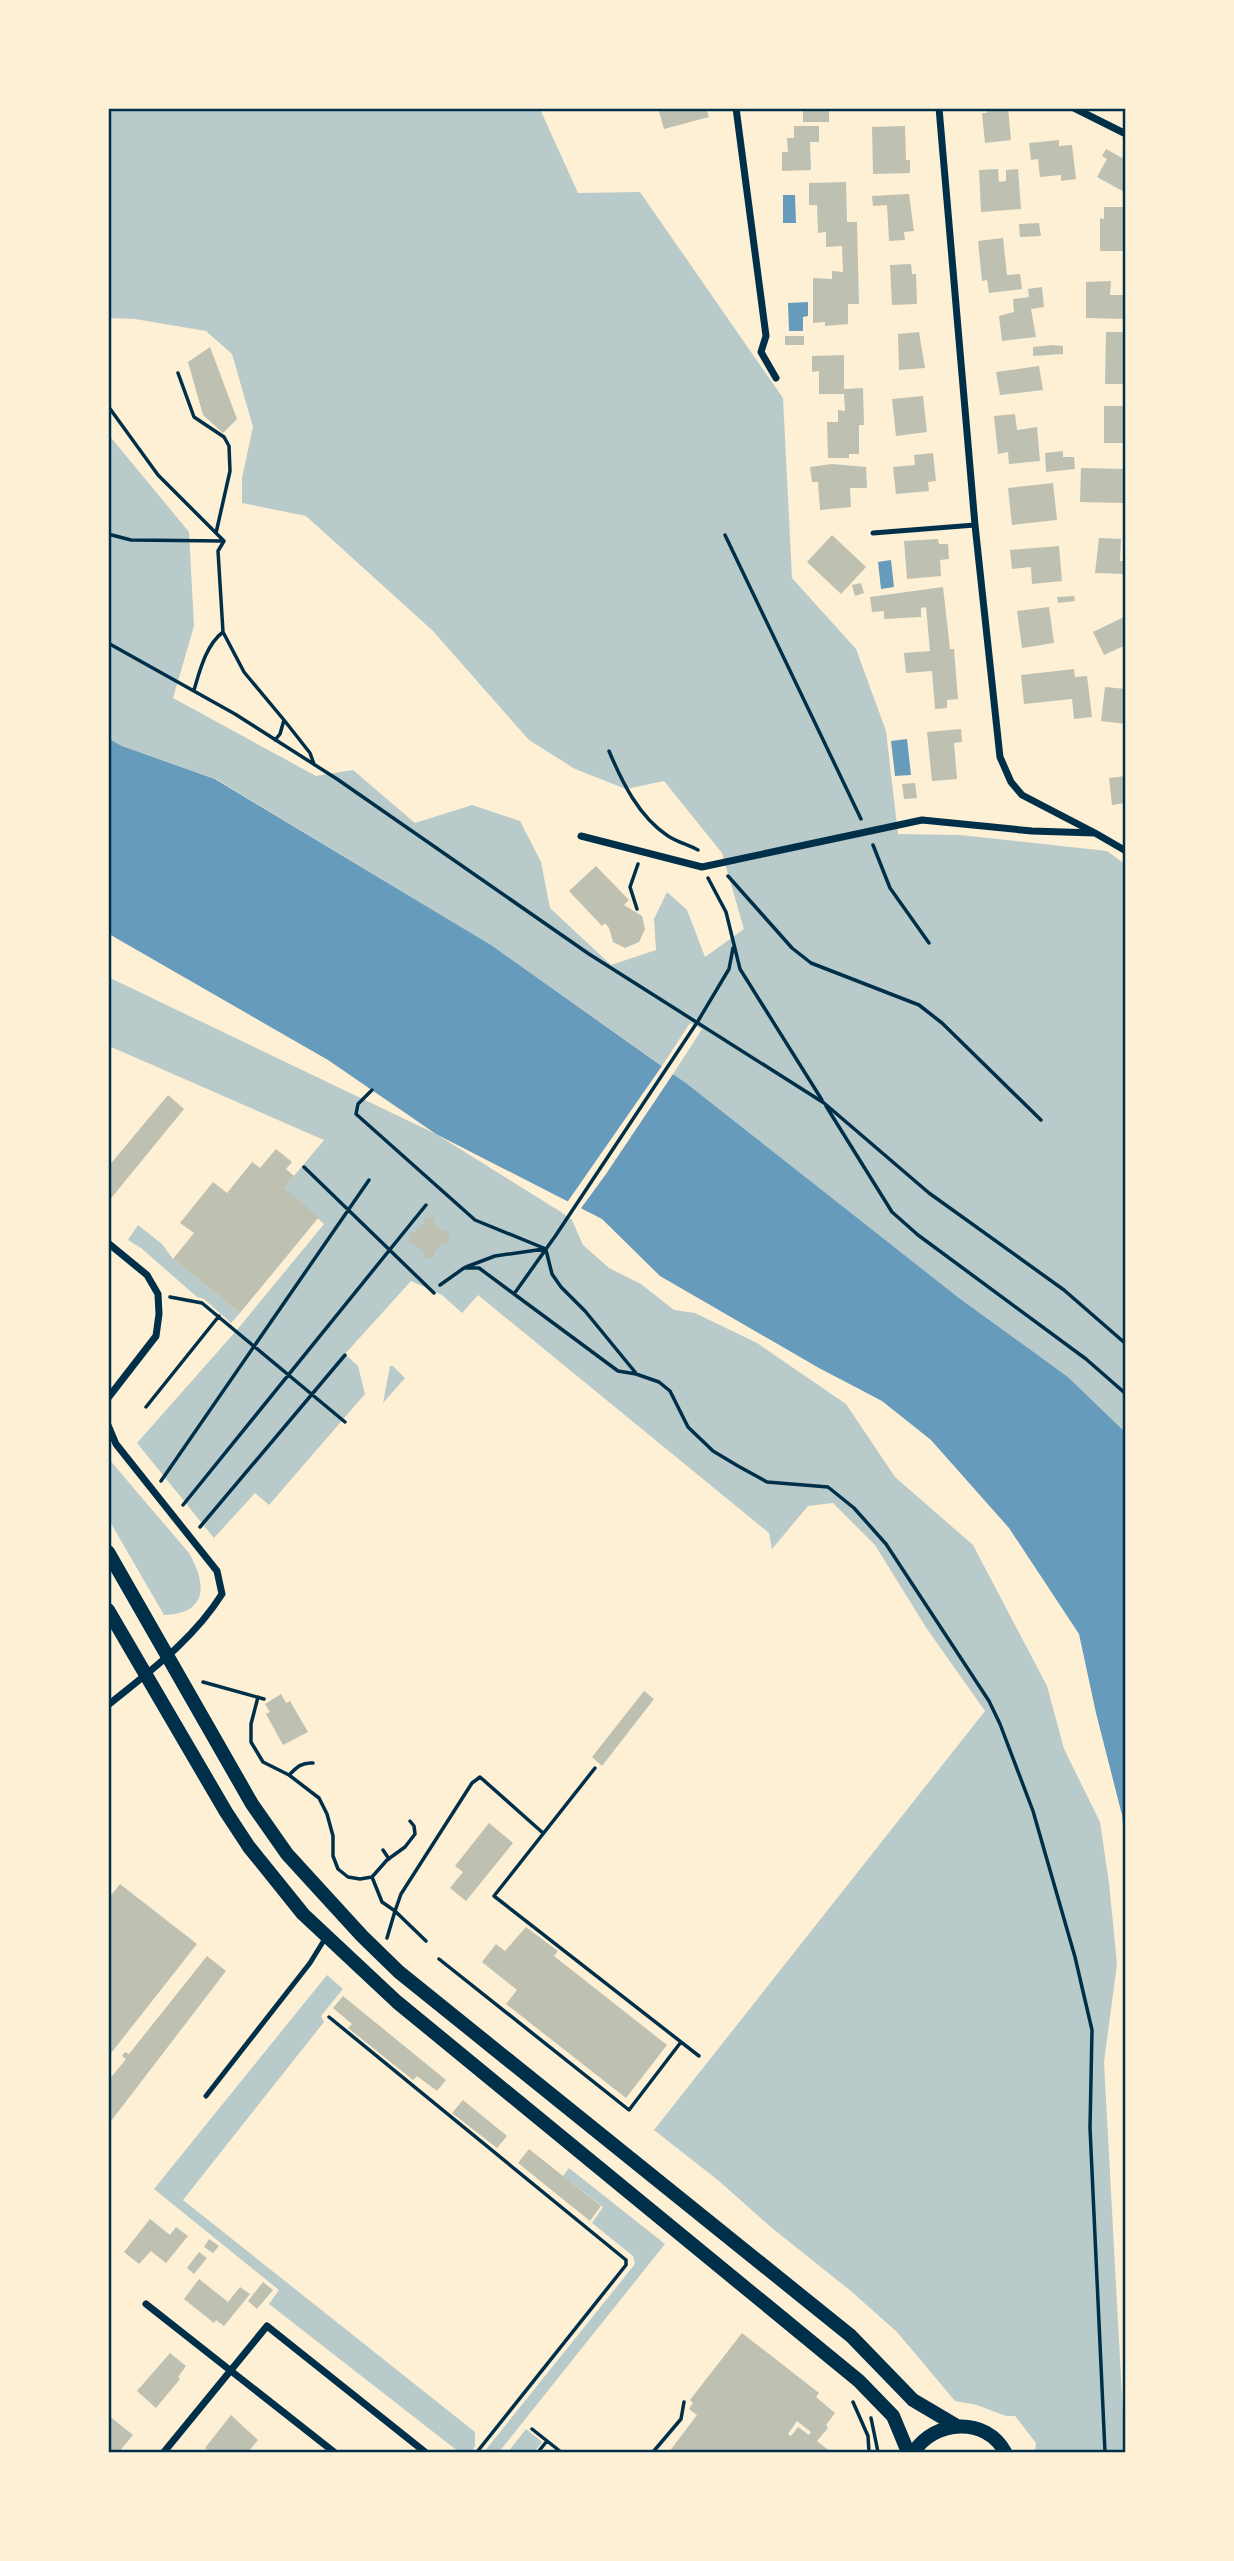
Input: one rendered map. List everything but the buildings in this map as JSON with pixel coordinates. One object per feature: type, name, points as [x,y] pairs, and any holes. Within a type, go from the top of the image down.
[{"type":"main road","points":[[108,1552],[208,1783],[249,1847],[286,1894],[326,1937],[397,2002],[839,2364],[894,2416],[911,2452],[929,2435],[957,2426],[974,2428],[990,2435],[1005,2452]]},
{"type":"main road","points":[[108,1610],[157,1665],[287,1854],[362,1937],[415,1986],[851,2336],[912,2400],[957,2426]]},
{"type":"street","points":[[737,108],[766,336],[761,352],[776,378]]},
{"type":"street","points":[[939,108],[975,525],[1000,757],[1011,782],[1022,795],[1125,851]]},
{"type":"street","points":[[1073,108],[1125,134]]},
{"type":"street","points":[[581,836],[702,867],[922,820],[1032,831],[1095,833]]},
{"type":"street","points":[[108,1243],[147,1275],[158,1294],[156,1336],[108,1398]]},
{"type":"street","points":[[108,1425],[116,1444],[217,1571],[222,1594],[195,1630],[108,1705]]},
{"type":"street","points":[[146,2304],[334,2452]]},
{"type":"street","points":[[164,2452],[267,2326],[425,2452]]},
{"type":"lane","points":[[873,533],[975,525]]},
{"type":"lane","points":[[206,2096],[310,1963],[326,1937]]},
{"type":"path","points":[[178,373],[194,416],[224,437],[229,446],[230,471],[216,533]]},
{"type":"path","points":[[108,406],[158,475],[223,541]]},
{"type":"path","points":[[108,534],[131,540],[223,541]]},
{"type":"path","points":[[725,535],[867,832],[890,888],[929,943]]},
{"type":"path","points":[[223,541],[218,551],[223,632],[244,672],[310,753],[314,764]]},
{"type":"path","points":[[194,690],[215,638],[223,632]]},
{"type":"path","points":[[108,643],[194,690],[314,764],[589,954],[824,1103],[929,1193],[1064,1290],[1125,1344]]},
{"type":"path","points":[[275,740],[284,720]]},
{"type":"path","points":[[637,909],[630,887],[642,852]]},
{"type":"path","points":[[702,867],[726,912],[740,969],[892,1212],[918,1235],[1086,1359],[1125,1394]]},
{"type":"path","points":[[514,1294],[697,1023],[729,969],[734,946]]},
{"type":"path","points":[[811,963],[919,1005],[942,1023],[1041,1120]]},
{"type":"path","points":[[372,1090],[358,1104],[356,1114],[373,1131],[475,1220],[546,1249]]},
{"type":"path","points":[[304,1167],[435,1293]]},
{"type":"path","points":[[154,1491],[369,1180]]},
{"type":"path","points":[[174,1517],[426,1205]]},
{"type":"path","points":[[440,1285],[464,1268],[495,1256],[546,1249]]},
{"type":"path","points":[[546,1249],[552,1273],[561,1287],[585,1311],[636,1374]]},
{"type":"path","points":[[464,1268],[479,1268],[618,1371],[659,1382],[670,1391],[688,1427],[713,1451],[766,1482],[828,1487],[854,1508],[886,1544],[989,1702],[1033,1811],[1052,1872],[1092,2030],[1092,2168],[1105,2452]]},
{"type":"path","points":[[158,1294],[202,1303],[345,1422]]},
{"type":"path","points":[[146,1407],[219,1316]]},
{"type":"path","points":[[191,1538],[345,1354]]},
{"type":"path","points":[[203,1682],[264,1699]]},
{"type":"path","points":[[258,1697],[251,1724],[251,1742],[263,1762],[289,1775],[319,1798],[333,1836],[332,1856],[338,1869],[348,1877],[372,1877],[405,1847],[415,1834],[410,1821]]},
{"type":"path","points":[[289,1775],[298,1766],[313,1763]]},
{"type":"path","points":[[595,1768],[494,1896],[699,2056]]},
{"type":"path","points":[[387,1939],[401,1894],[472,1783],[480,1777],[544,1833]]},
{"type":"path","points":[[383,1850],[389,1859]]},
{"type":"path","points":[[372,1877],[382,1902],[426,1941]]},
{"type":"path","points":[[439,1959],[629,2110],[681,2042]]},
{"type":"path","points":[[328,2018],[626,2260],[626,2265],[477,2452]]},
{"type":"path","points":[[852,2399],[868,2436],[869,2452]]},
{"type":"path","points":[[653,2452],[681,2419],[684,2402]]},
{"type":"path","points":[[868,2436],[884,2423]]},
{"type":"path","points":[[532,2429],[561,2452]]},
{"type":"path","points":[[538,2452],[547,2441]]},
{"type":"path","points":[[877,2441],[878,2452]]},
{"type":"shaded area","points":[[109,109],[540,109],[578,193],[640,192],[783,398],[792,578],[856,649],[886,731],[898,834],[960,835],[1107,851],[1125,864],[1125,1432],[1068,1377],[959,1298],[673,1074],[702,1029],[690,1023],[662,1066],[491,945],[216,779],[109,739],[108,434],[189,532],[194,626],[173,698],[316,776],[353,770],[415,823],[472,805],[520,821],[541,862],[550,908],[611,965],[656,950],[654,919],[667,892],[687,910],[705,957],[744,929],[722,853],[664,781],[626,789],[575,769],[529,740],[433,631],[306,516],[242,503],[242,478],[253,427],[232,354],[206,331],[135,319],[109,318]]},
{"type":"shaded area","points":[[108,977],[436,1134],[561,1212],[572,1220],[583,1245],[609,1268],[641,1284],[674,1310],[695,1313],[757,1343],[846,1404],[895,1477],[973,1545],[1047,1686],[1064,1749],[1100,1822],[1117,1964],[1104,2062],[1125,2452],[1035,2452],[1036,2443],[1015,2416],[1006,2416],[977,2405],[955,2401],[897,2332],[719,2181],[654,2130],[985,1711],[927,1629],[875,1545],[833,1503],[808,1506],[772,1549],[769,1533],[478,1295],[462,1313],[442,1295],[411,1281],[345,1354],[358,1366],[365,1394],[269,1505],[255,1493],[214,1538],[137,1443],[236,1331],[324,1224],[284,1188],[324,1140],[109,1046]]},
{"type":"shaded area","points":[[138,1225],[162,1244],[173,1259],[240,1313],[231,1323],[128,1240]]},
{"type":"shaded area","points":[[390,1366],[405,1378],[383,1403]]},
{"type":"shaded area","points":[[108,1458],[189,1553],[201,1586],[196,1603],[189,1609],[164,1615],[109,1520]]},
{"type":"shaded area","points":[[327,1975],[343,1989],[321,2016],[324,2022],[183,2200],[475,2432],[475,2446],[471,2452],[459,2452],[269,2304],[279,2290],[154,2189]]},
{"type":"shaded area","points":[[569,2168],[665,2244],[499,2452],[484,2452],[635,2264],[633,2256],[592,2223],[603,2207],[563,2176]]},
{"type":"shaded area","points":[[526,2429],[542,2442],[534,2452],[508,2452]]},
{"type":"water","points":[[783,195],[795,195],[796,223],[783,223]]},
{"type":"water","points":[[808,302],[808,316],[803,317],[803,331],[789,331],[788,303]]},
{"type":"water","points":[[891,560],[894,587],[881,589],[878,562]]},
{"type":"water","points":[[109,739],[215,779],[491,945],[687,1084],[959,1298],[1068,1377],[1125,1432],[1125,1850],[1122,1815],[1079,1634],[1009,1528],[931,1440],[882,1401],[819,1368],[660,1276],[602,1219],[436,1134],[328,1060],[109,934]]},
{"type":"water","points":[[907,739],[911,775],[895,776],[891,741]]},
{"type":"pier","points":[[664,1063],[675,1071],[606,1174],[579,1211],[566,1204]]}]
